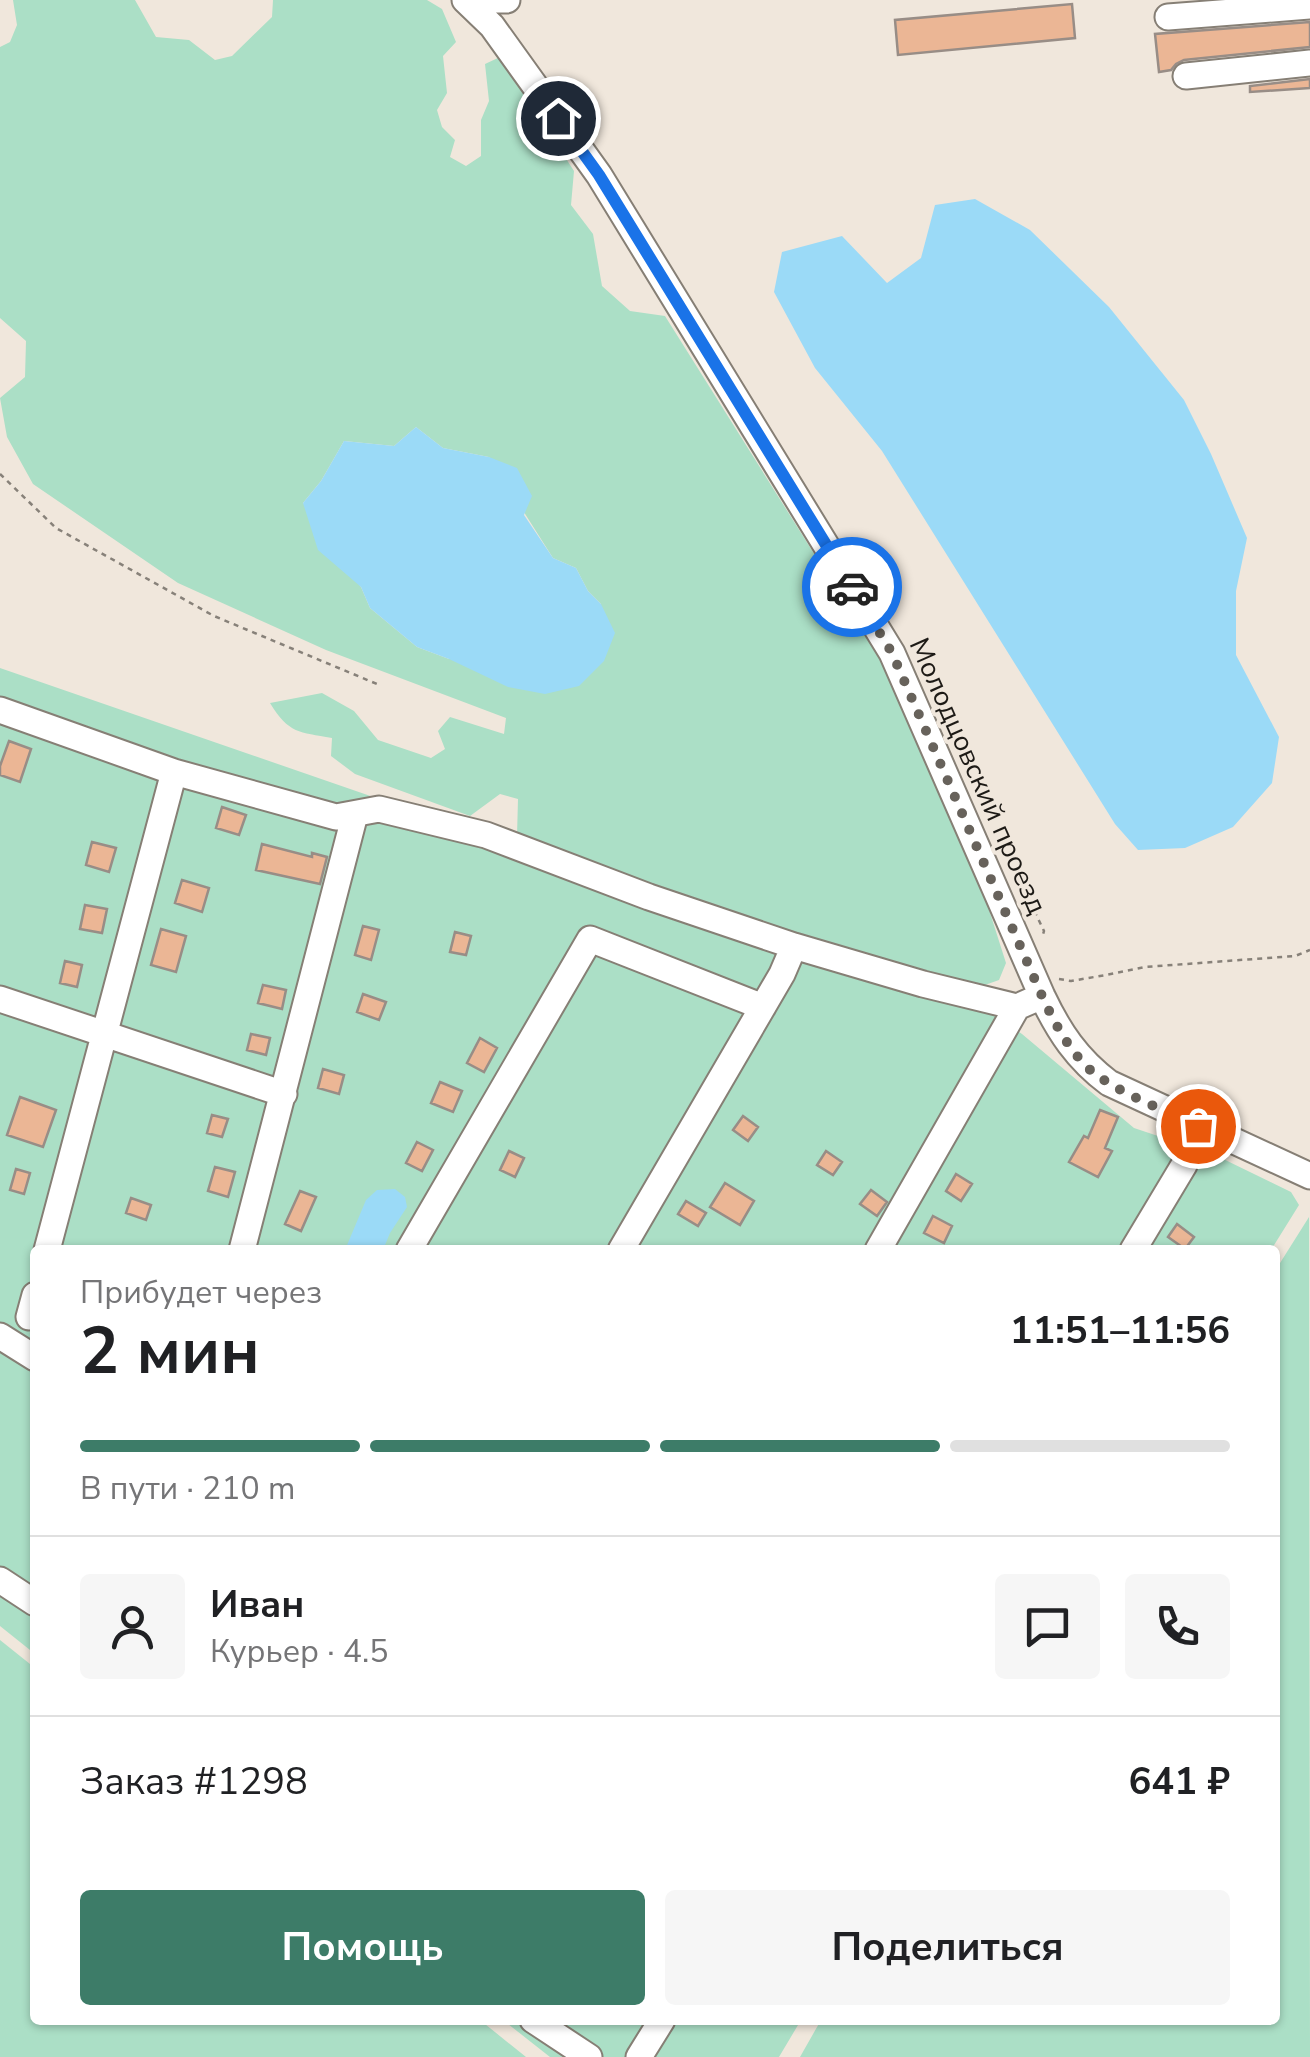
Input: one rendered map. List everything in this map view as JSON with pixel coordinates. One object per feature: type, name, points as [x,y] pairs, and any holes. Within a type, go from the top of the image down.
[{"type":"street","points":[[468,3],[508,0]]},
{"type":"street","name":"Молодцовский проезд","points":[[468,3],[492,26],[599,175],[892,653],[1069,1047],[1109,1083],[1310,1176]]},
{"type":"street","points":[[1168,17],[1310,6]]},
{"type":"street","points":[[1186,76],[1310,64]]},
{"type":"street","points":[[0,710],[174,772],[336,817],[379,809],[486,835],[649,897],[794,946],[923,984],[1017,1006]]},
{"type":"street","points":[[48,1245],[174,772]]},
{"type":"street","points":[[243,1245],[354,814]]},
{"type":"street","points":[[413,1245],[590,939],[763,1008]]},
{"type":"street","points":[[624,1245],[763,1008],[794,946]]},
{"type":"street","points":[[881,1245],[1017,1006],[1045,987]]},
{"type":"street","points":[[0,998],[284,1094]]},
{"type":"street","points":[[1136,1245],[1184,1165],[1198,1126]]},
{"type":"street","points":[[0,1336],[30,1355]]},
{"type":"street","points":[[0,1580],[30,1600]]},
{"type":"street","points":[[541,2025],[589,2057]]},
{"type":"street","points":[[639,2057],[659,2025]]},
{"type":"path","points":[[0,474],[56,528],[214,616],[376,684]]},
{"type":"path","points":[[1045,987],[1145,967],[1294,956],[1310,950]]},
{"type":"green space","points":[[13,0],[135,0],[156,37],[189,40],[215,60],[232,56],[272,17],[273,0],[427,0],[442,9],[456,42],[443,56],[447,93],[437,110],[442,127],[455,140],[450,157],[466,166],[481,156],[481,120],[489,101],[485,64],[500,57],[574,171],[571,205],[593,234],[602,286],[630,311],[665,316],[882,662],[984,894],[1006,963],[999,980],[982,986],[964,981],[948,988],[535,846],[517,836],[518,799],[500,794],[470,816],[355,774],[331,756],[332,738],[296,730],[283,721],[270,703],[322,693],[354,711],[378,740],[431,758],[445,749],[438,731],[450,717],[504,734],[506,718],[326,650],[178,583],[33,484],[7,437],[0,398],[25,377],[26,341],[0,318],[0,47],[10,42],[17,25]],"holes":[[[416,427],[443,448],[489,457],[553,558],[576,568],[588,591],[601,604],[449,659],[417,647],[370,608],[361,587],[303,503],[344,441],[394,446]]]},
{"type":"green space","points":[[0,668],[984,1008],[1022,1034],[1134,1128],[1215,1155],[1291,1192],[1299,1205],[1274,1245],[30,1245],[30,1650],[0,1626]]},
{"type":"green space","points":[[1309,1217],[1310,2057],[800,2057],[818,2025],[1280,2025],[1280,1263]]},
{"type":"green space","points":[[0,1640],[30,1664],[30,2025],[486,2025],[526,2057],[0,2057]]},
{"type":"green space","points":[[509,2025],[798,2025],[779,2057],[550,2057]]},
{"type":"water","points":[[975,199],[1030,230],[1109,307],[1184,400],[1247,538],[1236,591],[1236,655],[1279,737],[1272,783],[1233,827],[1185,848],[1138,850],[1115,824],[882,451],[815,368],[774,292],[782,252],[842,236],[887,283],[921,258],[935,205]]},
{"type":"water","points":[[416,427],[443,448],[489,457],[517,468],[532,496],[524,515],[553,558],[576,568],[615,633],[604,661],[579,686],[545,694],[508,687],[417,647],[370,608],[361,587],[318,550],[303,503],[344,441],[394,446]]},
{"type":"water","points":[[395,1189],[405,1197],[407,1207],[385,1245],[347,1245],[366,1200],[377,1190]]},
{"type":"building","points":[[1072,4],[1075,38],[898,55],[895,20]]},
{"type":"building","points":[[1310,22],[1310,47],[1184,60],[1171,70],[1159,72],[1155,34]]},
{"type":"building","points":[[1310,79],[1310,88],[1250,92],[1250,86]]},
{"type":"building","points":[[9,741],[31,749],[20,782],[0,775]]},
{"type":"building","points":[[222,807],[246,815],[239,835],[216,828]]},
{"type":"building","points":[[92,842],[116,848],[109,872],[86,865]]},
{"type":"building","points":[[262,844],[327,857],[320,884],[256,870]]},
{"type":"building","points":[[182,880],[209,888],[202,912],[175,903]]},
{"type":"building","points":[[85,905],[107,909],[102,933],[80,929]]},
{"type":"building","points":[[363,926],[379,930],[371,960],[355,955]]},
{"type":"building","points":[[161,929],[186,936],[176,972],[151,965]]},
{"type":"building","points":[[455,932],[471,936],[466,955],[450,952]]},
{"type":"building","points":[[65,961],[82,965],[77,987],[60,983]]},
{"type":"building","points":[[263,985],[286,990],[282,1009],[258,1003]]},
{"type":"building","points":[[363,994],[386,1002],[379,1020],[357,1012]]},
{"type":"building","points":[[251,1034],[270,1038],[266,1055],[247,1050]]},
{"type":"building","points":[[480,1038],[497,1048],[484,1072],[467,1063]]},
{"type":"building","points":[[323,1069],[344,1075],[339,1094],[318,1088]]},
{"type":"building","points":[[440,1082],[462,1091],[453,1112],[431,1103]]},
{"type":"building","points":[[20,1097],[56,1110],[43,1147],[7,1135]]},
{"type":"building","points":[[1100,1110],[1118,1117],[1105,1148],[1112,1151],[1098,1177],[1069,1162],[1084,1136],[1088,1138]]},
{"type":"building","points":[[212,1115],[228,1119],[222,1137],[207,1133]]},
{"type":"building","points":[[743,1116],[758,1127],[748,1141],[733,1130]]},
{"type":"building","points":[[417,1142],[433,1150],[422,1171],[406,1163]]},
{"type":"building","points":[[509,1151],[524,1158],[515,1177],[500,1170]]},
{"type":"building","points":[[826,1151],[842,1162],[833,1175],[817,1165]]},
{"type":"building","points":[[215,1167],[235,1172],[228,1197],[208,1191]]},
{"type":"building","points":[[16,1169],[30,1173],[24,1194],[10,1190]]},
{"type":"building","points":[[956,1174],[972,1184],[961,1201],[946,1191]]},
{"type":"building","points":[[725,1183],[754,1201],[740,1225],[710,1207]]},
{"type":"building","points":[[871,1190],[887,1202],[877,1216],[860,1204]]},
{"type":"building","points":[[300,1191],[316,1197],[301,1231],[285,1224]]},
{"type":"building","points":[[131,1198],[151,1205],[146,1220],[126,1213]]},
{"type":"building","points":[[686,1201],[706,1213],[698,1226],[678,1214]]},
{"type":"building","points":[[933,1216],[952,1226],[944,1243],[924,1233]]},
{"type":"building","points":[[1177,1224],[1194,1237],[1188,1245],[1179,1245],[1168,1237]]},
{"type":"way so far","points":[[852,587],[892,653],[1042,996],[1069,1047],[1109,1083],[1198,1126]]},
{"type":"route","points":[[558,118],[599,175],[852,587]]}]
